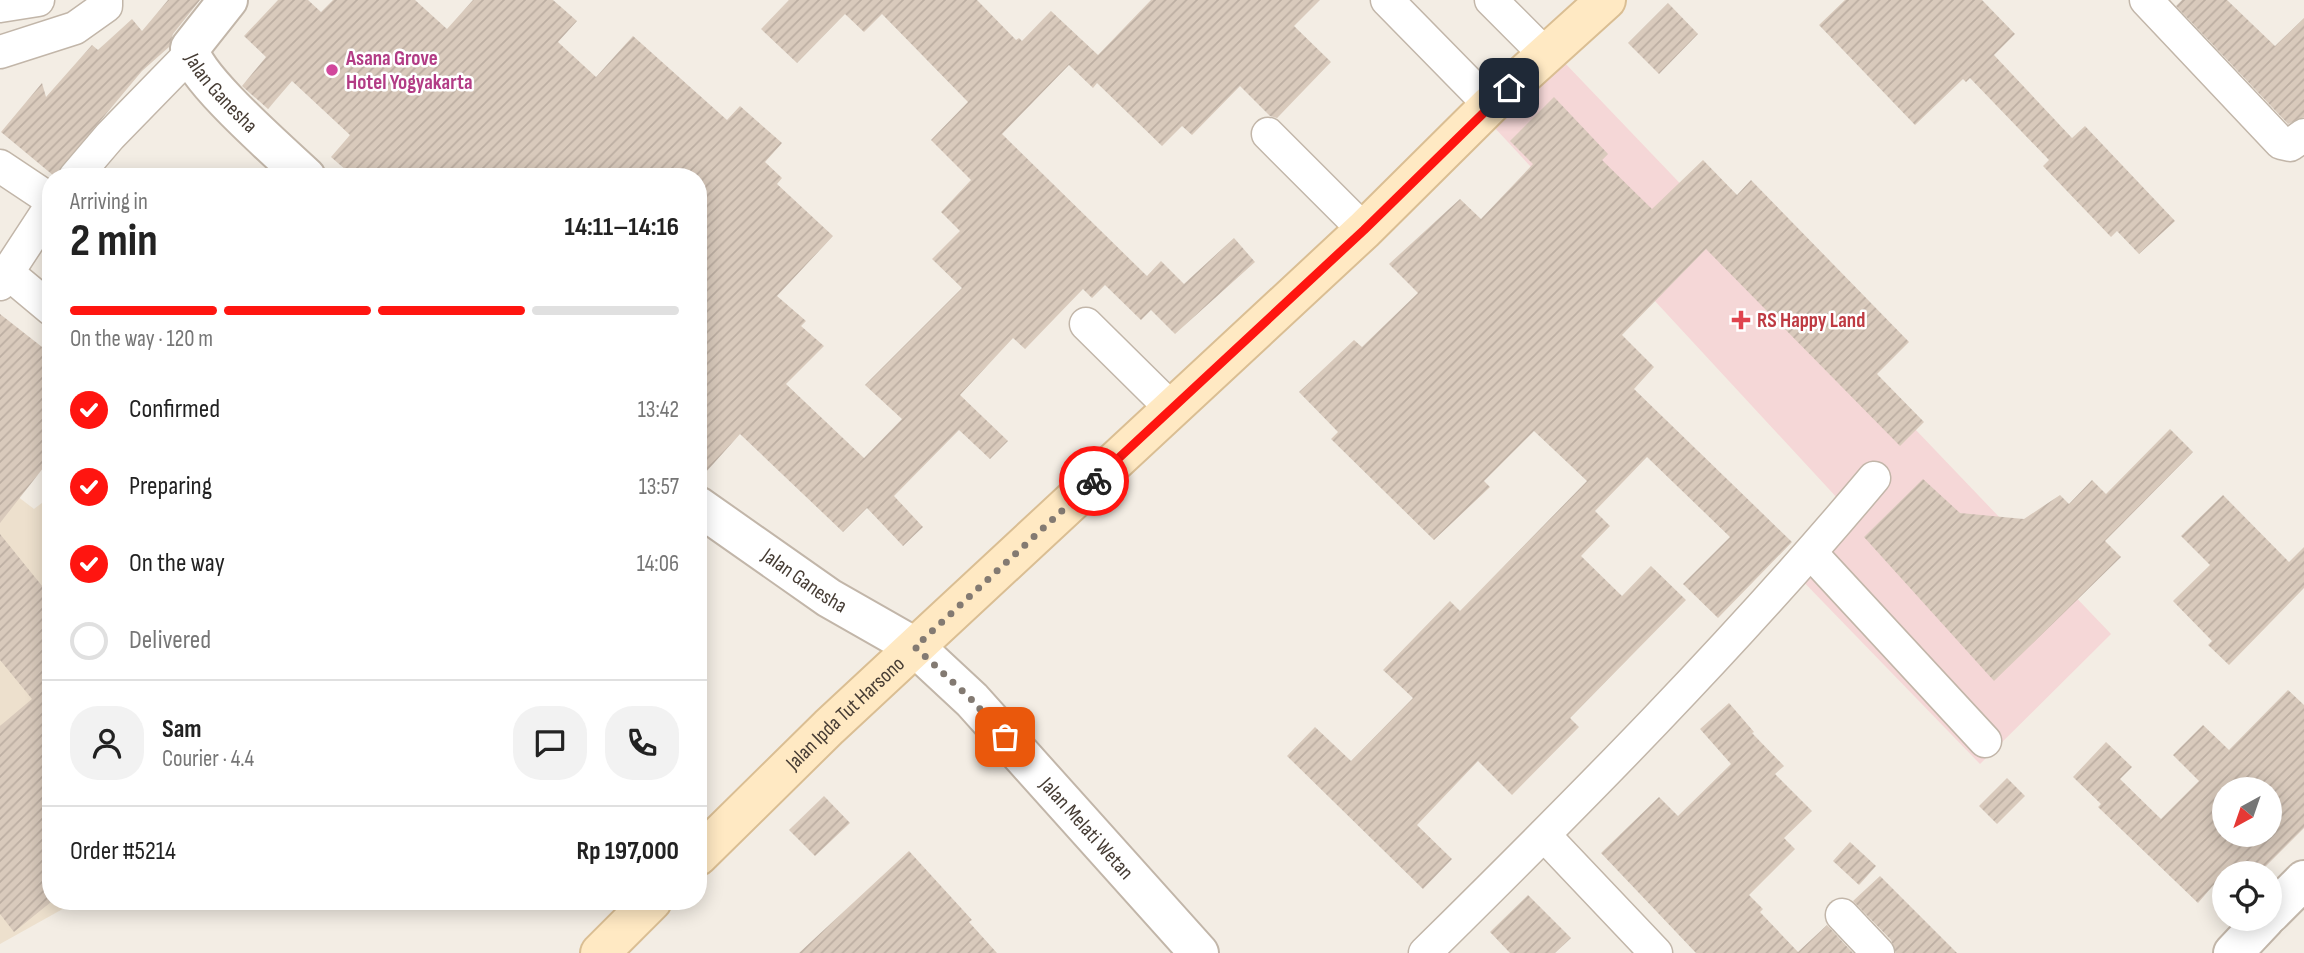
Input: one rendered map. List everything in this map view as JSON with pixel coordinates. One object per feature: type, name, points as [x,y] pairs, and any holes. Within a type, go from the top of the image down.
[{"type":"main road","name":"Jalan Ipda Tut Harsono","points":[[707,847],[915,647],[1364,230],[1490,105],[1606,0]]},
{"type":"main road","points":[[612,948],[644,910]]},
{"type":"street","points":[[0,6],[38,0]]},
{"type":"street","points":[[0,52],[75,28],[106,6],[106,0]]},
{"type":"street","name":"Jalan Ganesha","points":[[228,0],[190,48],[190,54],[201,73],[225,99],[297,168]]},
{"type":"street","points":[[1387,0],[1490,105]]},
{"type":"street","points":[[1491,0],[1546,55]]},
{"type":"street","points":[[2146,0],[2281,143],[2295,144],[2304,135]]},
{"type":"street","points":[[82,168],[110,135],[190,54]]},
{"type":"street","points":[[1268,134],[1364,230]]},
{"type":"street","points":[[0,166],[42,194]]},
{"type":"street","points":[[42,220],[4,279],[42,303]]},
{"type":"street","points":[[1086,324],[1172,409]]},
{"type":"street","points":[[1426,953],[1544,835],[1811,553],[1874,478]]},
{"type":"street","name":"Jalan Ganesha","points":[[707,512],[829,598],[915,647]]},
{"type":"street","points":[[1811,553],[1985,741]]},
{"type":"street","name":"Jalan Melati Wetan","points":[[915,647],[972,700],[1199,953]]},
{"type":"street","points":[[1544,835],[1656,953]]},
{"type":"street","points":[[2233,953],[2286,904]]},
{"type":"street","points":[[1842,915],[1878,953]]},
{"type":"shaded area","name":"RS Happy Land","points":[[1562,60],[2111,634],[1980,764],[1794,572],[1851,513],[1494,127]]},
{"type":"shaded area","points":[[0,483],[34,509],[42,503],[42,910],[61,910],[0,944]]},
{"type":"building","points":[[168,0],[200,0],[173,34],[169,47],[142,71],[61,168],[44,168],[1,132],[42,83],[46,97],[92,45],[98,50],[132,19],[142,31]]},
{"type":"building","points":[[278,0],[308,0],[321,12],[333,0],[415,0],[447,29],[473,0],[553,0],[577,21],[558,42],[596,77],[633,36],[727,120],[740,106],[782,143],[765,162],[782,178],[777,184],[833,236],[777,296],[806,321],[801,326],[824,346],[786,384],[864,458],[902,419],[865,385],[962,288],[932,259],[960,231],[941,212],[971,180],[931,140],[968,102],[882,14],[864,32],[845,14],[797,63],[761,29],[789,0],[977,0],[1016,40],[1019,38],[1022,41],[1051,11],[1098,55],[1151,0],[1320,0],[1294,26],[1331,62],[1277,118],[1270,116],[1240,86],[1192,135],[1182,126],[1162,146],[1097,83],[1093,88],[1069,65],[1002,134],[1147,276],[1161,261],[1184,284],[1234,238],[1255,262],[1175,334],[1151,310],[1141,320],[1105,285],[1092,298],[1083,289],[1025,349],[1013,338],[960,395],[1008,441],[990,459],[959,430],[894,496],[923,527],[903,546],[867,508],[843,532],[740,434],[707,471],[707,168],[344,168],[331,157],[350,135],[292,81],[268,109],[242,86],[266,57],[244,36]]},
{"type":"building","points":[[1845,0],[1982,0],[2015,34],[1994,55],[2072,138],[2085,126],[2175,221],[2139,254],[2117,231],[2111,237],[2043,166],[2049,160],[1970,78],[1966,82],[1963,79],[1915,125],[1819,25]]},
{"type":"building","points":[[2182,0],[2227,0],[2275,46],[2304,18],[2304,117],[2288,124],[2176,6]]},
{"type":"building","points":[[1668,3],[1698,34],[1659,74],[1628,43]]},
{"type":"building","points":[[1554,97],[1608,154],[1602,160],[1652,209],[1703,160],[1737,195],[1751,180],[1909,342],[1877,374],[1924,422],[1900,446],[1706,249],[1622,335],[1654,367],[1634,389],[1792,542],[1718,618],[1683,584],[1730,537],[1647,457],[1595,511],[1610,526],[1581,556],[1622,596],[1651,566],[1686,600],[1570,718],[1579,727],[1512,795],[1478,761],[1417,825],[1452,859],[1423,889],[1287,756],[1315,727],[1351,761],[1413,698],[1383,670],[1450,601],[1460,611],[1587,481],[1534,431],[1484,481],[1490,487],[1434,540],[1331,439],[1338,432],[1299,392],[1354,340],[1362,347],[1418,293],[1389,264],[1460,199],[1481,219],[1533,164],[1510,141]]},
{"type":"building","points":[[0,314],[42,347],[42,469],[0,523]]},
{"type":"building","points":[[2170,429],[2193,452],[2105,541],[2121,557],[1994,681],[1864,537],[1923,479],[1960,513],[2024,519],[2060,495],[2069,504],[2092,480],[2106,494]]},
{"type":"building","points":[[2223,495],[2289,562],[2304,547],[2304,588],[2229,665],[2208,645],[2212,641],[2173,601],[2210,565],[2181,536]]},
{"type":"building","points":[[0,534],[42,586],[42,909],[14,932],[0,914],[0,726],[32,699],[0,660]]},
{"type":"building","points":[[2288,690],[2304,705],[2304,828],[2271,861],[2212,861],[2212,887],[2198,903],[2098,807],[2101,804],[2073,777],[2106,742],[2132,767],[2120,779],[2161,819],[2199,781],[2173,755],[2203,725],[2229,750]]},
{"type":"building","points":[[1729,703],[1754,732],[1752,733],[1784,766],[1775,774],[1812,811],[1784,838],[1795,849],[1749,895],[1763,909],[1760,912],[1798,952],[1827,925],[1853,953],[1696,953],[1601,853],[1659,797],[1678,816],[1731,764],[1700,729]]},
{"type":"building","points":[[2007,778],[2025,796],[1997,824],[1979,806]]},
{"type":"building","points":[[824,796],[850,823],[815,856],[789,830]]},
{"type":"building","points":[[1850,842],[1876,866],[1859,885],[1833,861]]},
{"type":"building","points":[[909,851],[972,920],[969,922],[997,953],[799,953]]},
{"type":"building","points":[[1880,876],[1957,953],[1896,953],[1891,940],[1853,901]]},
{"type":"building","points":[[1528,895],[1571,938],[1555,953],[1510,953],[1490,932]]},
{"type":"way so far","points":[[1005,737],[972,700],[915,647],[1094,481]]},
{"type":"place","name":"Asana Grove Hotel Yogyakarta","points":[[332,70]]},
{"type":"place","name":"RS Happy Land","points":[[1741,320]]},
{"type":"route","points":[[1094,481],[1364,230],[1509,88]]}]
